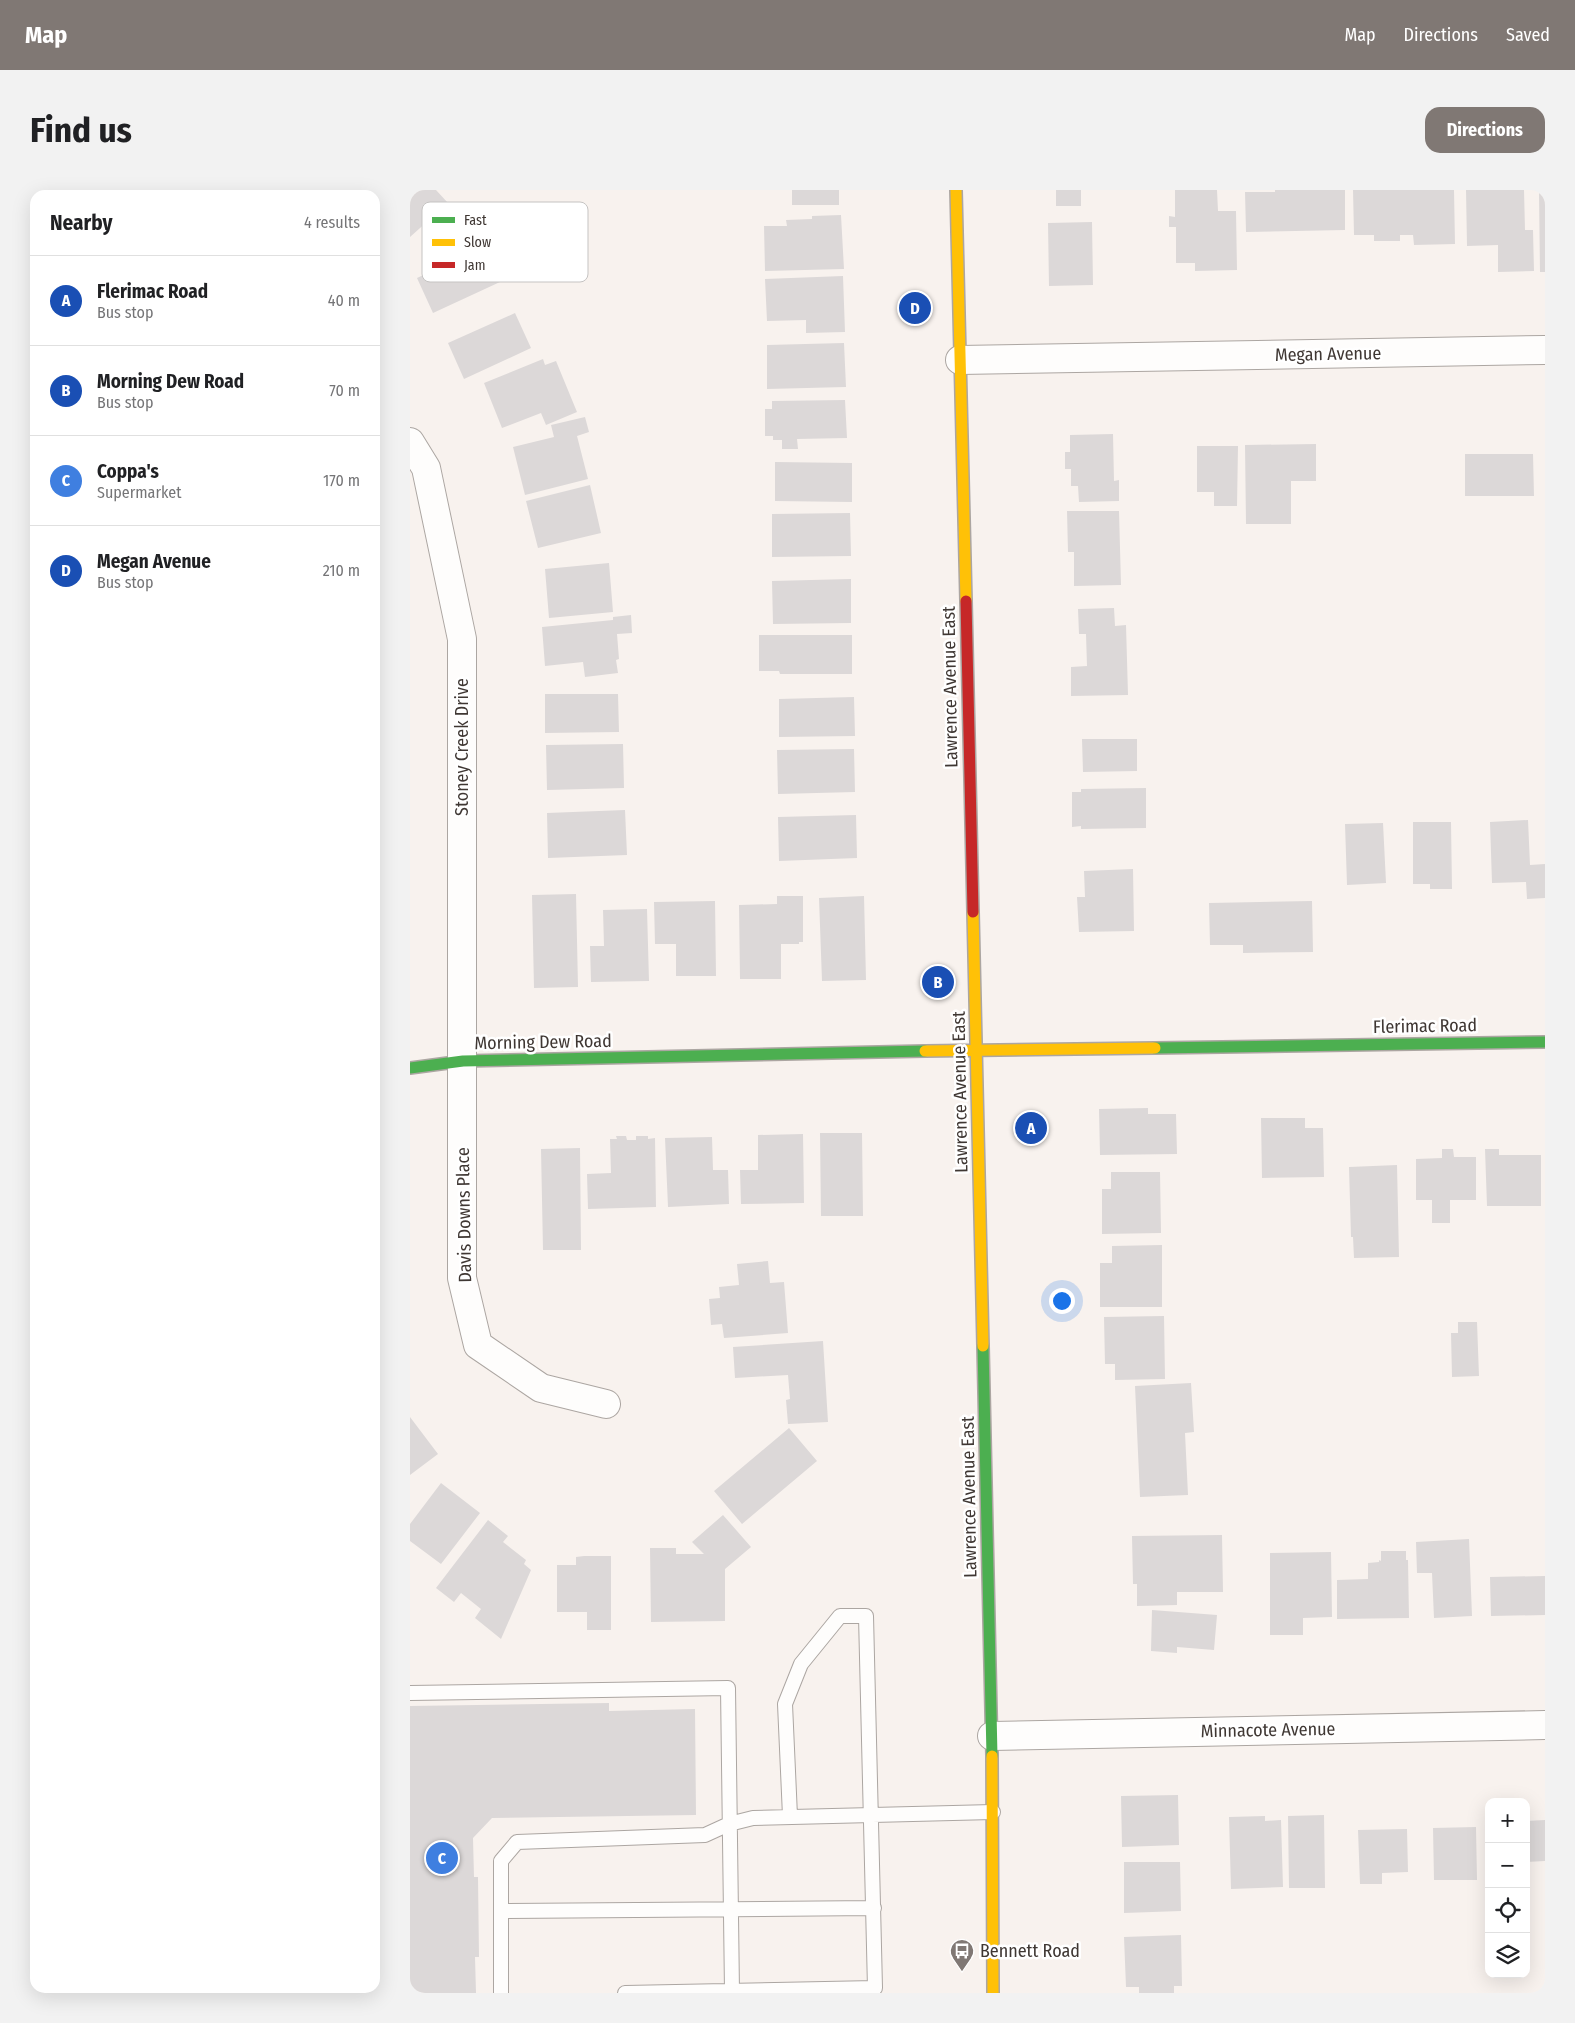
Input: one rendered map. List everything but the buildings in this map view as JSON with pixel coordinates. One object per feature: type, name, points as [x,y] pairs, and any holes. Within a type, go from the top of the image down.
[{"type":"main road","name":"Lawrence Avenue East","points":[[956,190],[992,1736],[993,1993]]},
{"type":"main road","name":"Flerimac Road","points":[[976,1050],[1545,1042]]},
{"type":"main road","name":"Morning Dew Road","points":[[410,1068],[463,1061],[976,1050]]},
{"type":"street","name":"Megan Avenue","points":[[960,360],[1545,350]]},
{"type":"street","name":"Stoney Creek Drive","points":[[410,442],[426,468],[462,639],[463,1061]]},
{"type":"street","name":"Davis Downs Place","points":[[463,1061],[462,1278],[478,1345],[541,1388],[606,1404]]},
{"type":"street","name":"Minnacote Avenue","points":[[992,1736],[1545,1725]]},
{"type":"lane","points":[[625,1993],[875,1988],[866,1616],[840,1616],[801,1664],[785,1704],[790,1816]]},
{"type":"lane","points":[[410,1693],[728,1688],[732,1991]]},
{"type":"lane","points":[[501,1993],[501,1861],[517,1842],[705,1835],[729,1824],[753,1818],[992,1812]]},
{"type":"lane","points":[[502,1911],[874,1908]]},
{"type":"traffic: fast","points":[[1155,1048],[1545,1042]]},
{"type":"traffic: fast","points":[[410,1068],[463,1061],[925,1051]]},
{"type":"traffic: fast","points":[[983,1346],[992,1756]]},
{"type":"traffic: slow","points":[[956,190],[966,601]]},
{"type":"traffic: slow","points":[[973,912],[983,1346]]},
{"type":"traffic: slow","points":[[925,1051],[1155,1048]]},
{"type":"traffic: slow","points":[[992,1756],[993,1993]]},
{"type":"traffic: jam","points":[[966,601],[973,912]]},
{"type":"place","name":"Megan Avenue","points":[[915,308]]},
{"type":"place","name":"Morning Dew Road","points":[[938,982]]},
{"type":"place","name":"Flerimac Road","points":[[1031,1128]]},
{"type":"place","name":"Coppa's","points":[[442,1858]]},
{"type":"place","name":"Bennett Road","points":[[962,1972]]}]
